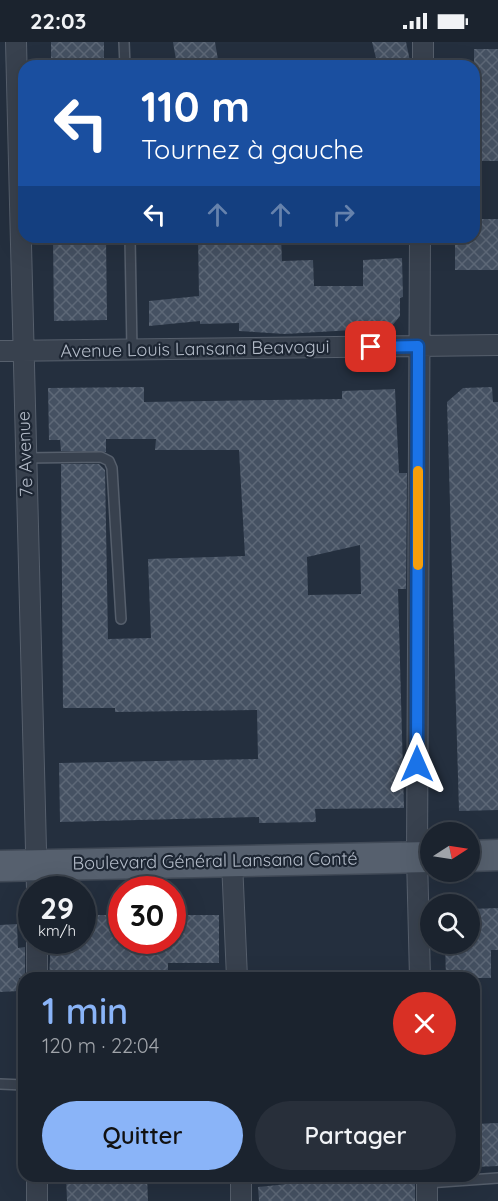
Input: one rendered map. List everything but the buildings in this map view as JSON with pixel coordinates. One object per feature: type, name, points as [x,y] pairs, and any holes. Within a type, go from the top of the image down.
[{"type":"main road","points":[[480,856],[498,855]]},
{"type":"main road","name":"Boulevard Général Lansana Conté","points":[[49,876],[232,861],[420,857]]},
{"type":"main road","name":"Boulevard Général Lansana Conté","points":[[0,866],[34,876]]},
{"type":"street","name":"7e Avenue","points":[[16,42],[18,145]]},
{"type":"street","points":[[423,42],[423,60]]},
{"type":"street","name":"7e Avenue","points":[[20,243],[37,876]]},
{"type":"street","points":[[420,243],[418,346],[424,822]]},
{"type":"street","name":"Avenue Louis Lansana Beavogui","points":[[0,351],[498,345]]},
{"type":"street","points":[[232,861],[237,972]]},
{"type":"street","points":[[420,972],[423,882]]},
{"type":"street","points":[[37,954],[37,972]]},
{"type":"street","points":[[37,1182],[37,1201]]},
{"type":"street","points":[[241,1182],[241,1201]]},
{"type":"lane","points":[[124,42],[125,60]]},
{"type":"lane","points":[[129,243],[132,350]]},
{"type":"lane","points":[[25,458],[100,457],[109,461],[112,468],[121,619]]},
{"type":"lane","points":[[0,1084],[18,1084]]},
{"type":"lane","points":[[480,1180],[498,1178]]},
{"type":"lane","points":[[427,1187],[466,1182]]},
{"type":"slow traffic","points":[[418,471],[418,565]]},
{"type":"route","points":[[371,347],[418,346],[417,764]]}]
